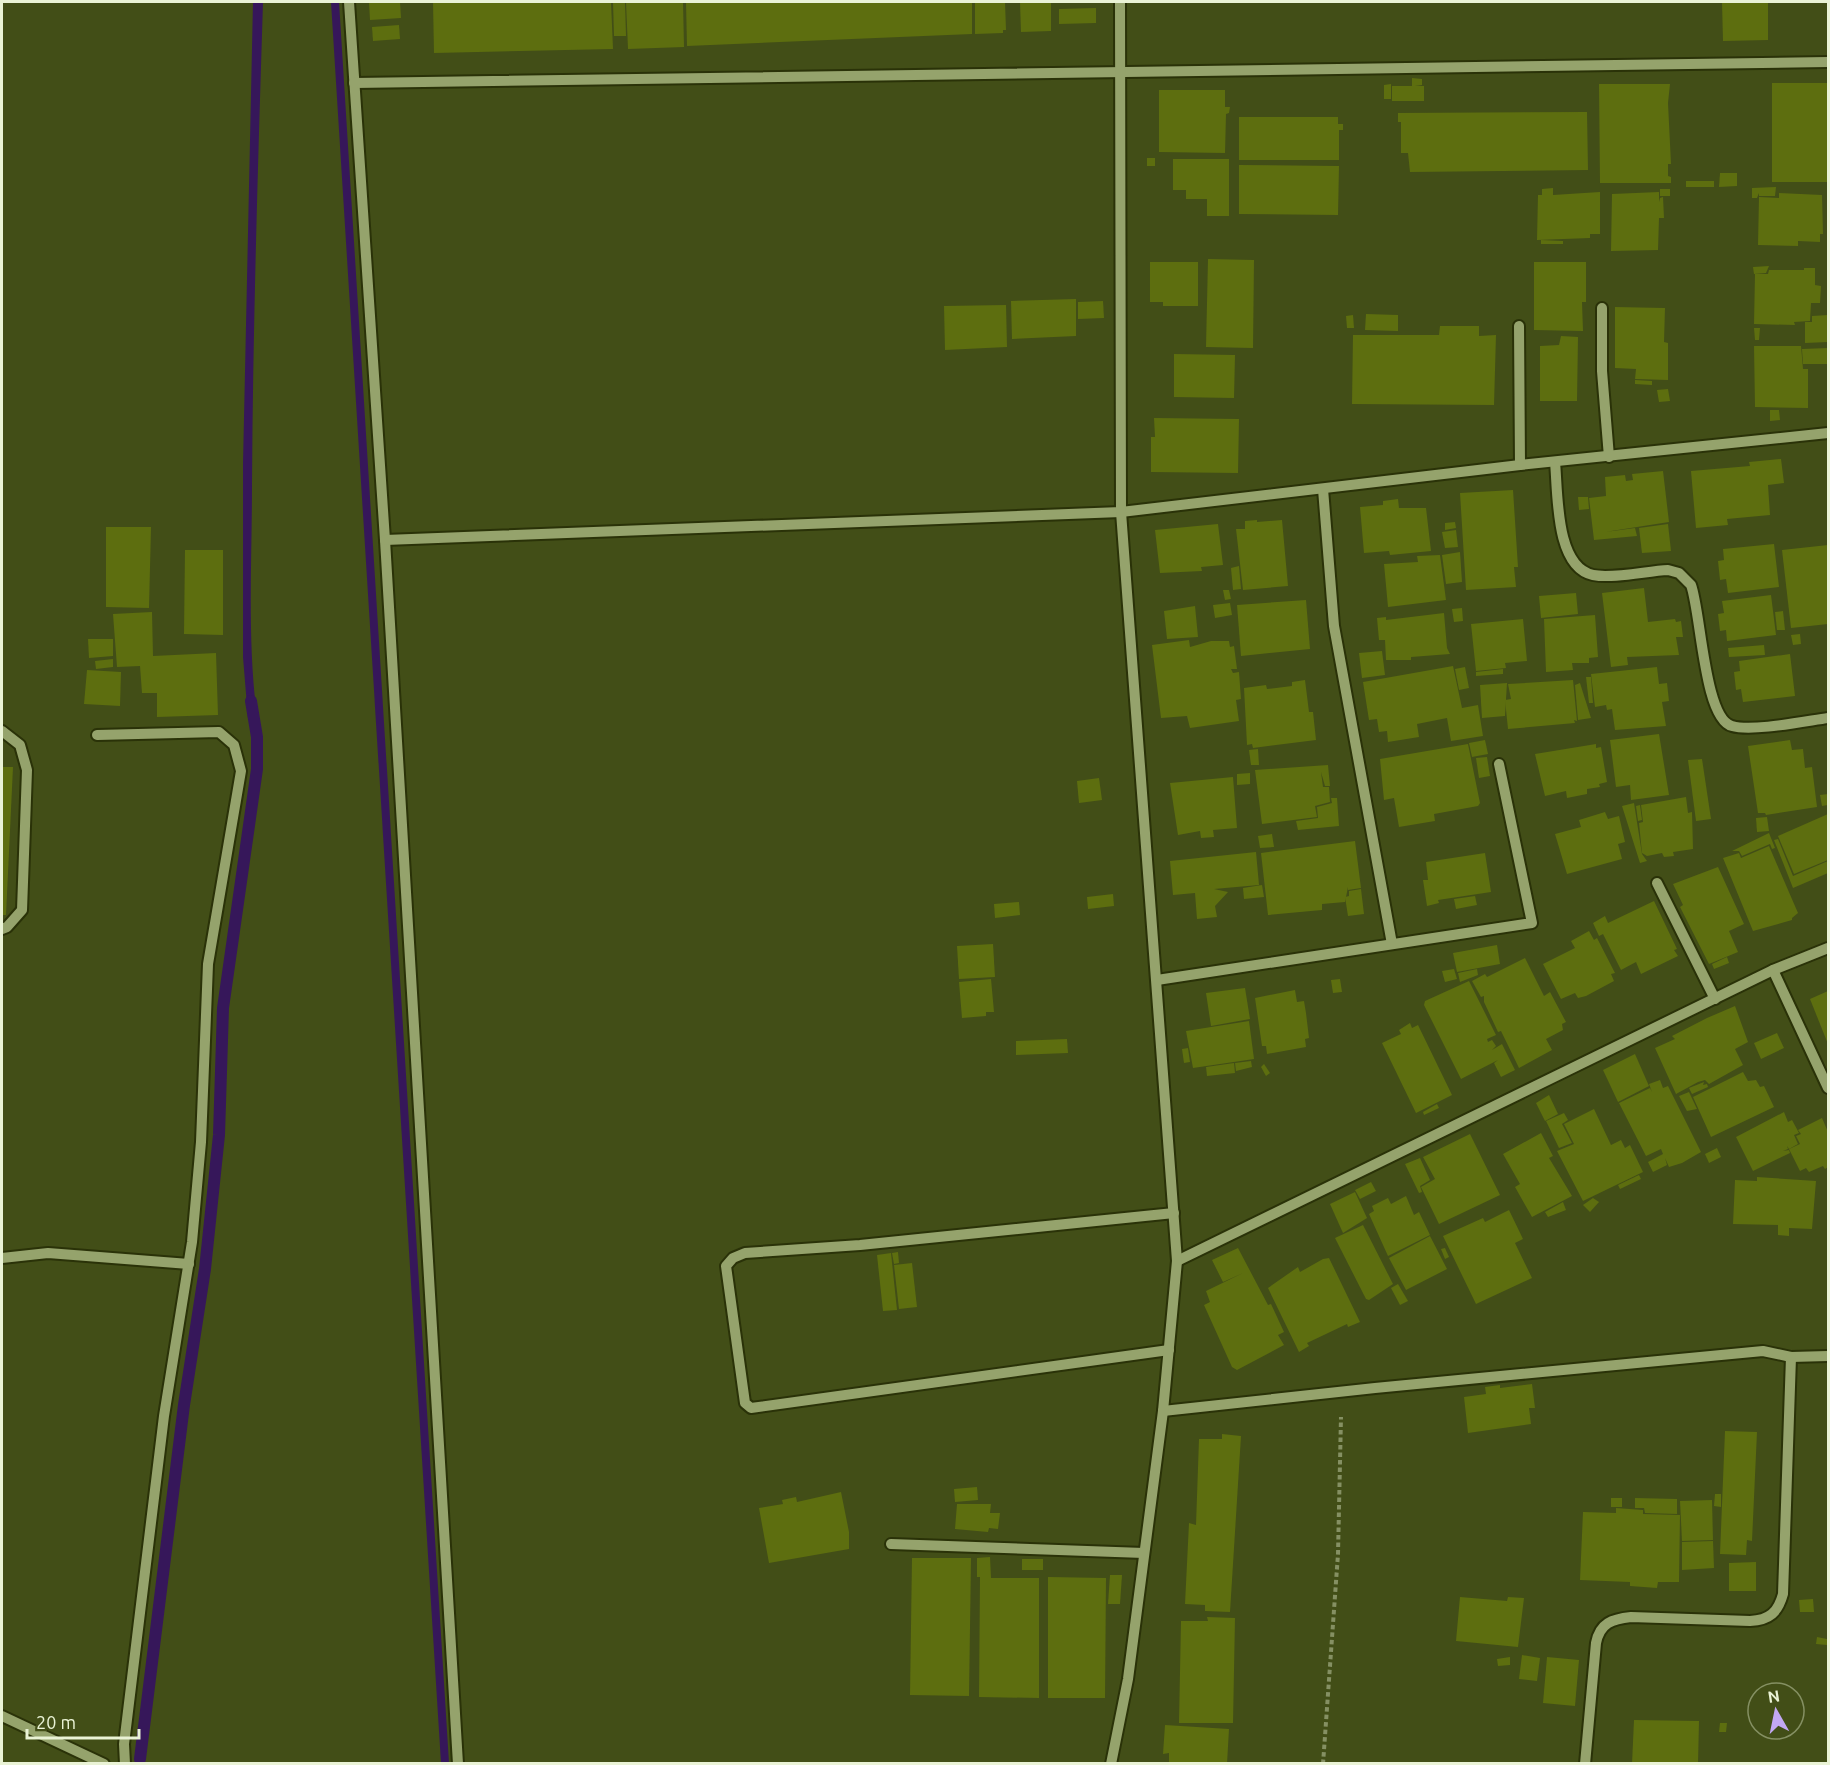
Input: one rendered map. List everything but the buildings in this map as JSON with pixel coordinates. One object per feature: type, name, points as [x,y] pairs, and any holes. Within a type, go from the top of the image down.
[{"type":"street","points":[[350,2],[385,540],[458,1764]]},
{"type":"street","points":[[1111,1764],[1128,1679],[1163,1411],[1178,1261],[1121,512],[1120,2]]},
{"type":"street","points":[[354,83],[1828,62]]},
{"type":"street","points":[[1602,308],[1602,371],[1609,457]]},
{"type":"street","points":[[1519,326],[1520,465]]},
{"type":"street","points":[[385,540],[1121,512],[1520,465],[1828,434]]},
{"type":"street","points":[[1555,462],[1564,544],[1575,565],[1593,575],[1668,570],[1679,573],[1691,585],[1712,697],[1719,717],[1726,724],[1735,727],[1754,726],[1828,718]]},
{"type":"street","points":[[1323,489],[1334,626],[1392,944]]},
{"type":"street","points":[[2,731],[20,745],[27,770],[22,910],[7,927],[2,929]]},
{"type":"street","points":[[97,735],[219,732],[234,745],[241,771],[208,964],[201,1142],[189,1264],[164,1416],[124,1744],[125,1764]]},
{"type":"street","points":[[1157,980],[1532,923],[1498,764]]},
{"type":"street","points":[[1657,883],[1714,999]]},
{"type":"street","points":[[1178,1261],[1773,970],[1828,948]]},
{"type":"street","points":[[1773,970],[1828,1088]]},
{"type":"street","points":[[1169,1350],[751,1408],[745,1402],[726,1266],[732,1258],[745,1252],[860,1245],[1174,1213]]},
{"type":"street","points":[[2,1258],[48,1253],[189,1264]]},
{"type":"street","points":[[1163,1411],[1762,1351],[1791,1357],[1828,1356]]},
{"type":"street","points":[[1585,1764],[1596,1643],[1598,1633],[1605,1624],[1615,1619],[1631,1617],[1759,1620],[1779,1608],[1783,1594],[1791,1357]]},
{"type":"street","points":[[891,1544],[1144,1553]]},
{"type":"street","points":[[2,1716],[104,1764]]},
{"type":"path","points":[[1323,1764],[1338,1554],[1341,1392]]},
{"type":"shaded area","points":[[253,2],[263,2],[251,571],[252,658],[257,716],[248,718],[243,657],[243,464]]},
{"type":"shaded area","points":[[331,2],[339,2],[449,1763],[441,1763]]},
{"type":"waterway","points":[[140,1759],[184,1405],[205,1269],[219,1135],[223,1008],[257,769],[257,737],[251,701]]}]
